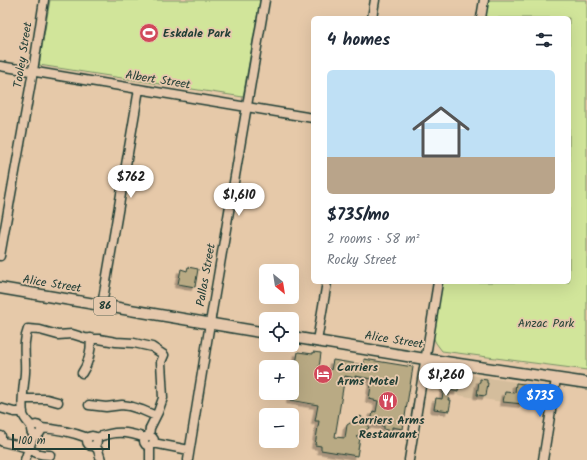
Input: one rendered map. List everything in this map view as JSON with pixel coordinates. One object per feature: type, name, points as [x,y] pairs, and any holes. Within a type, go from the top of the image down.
[{"type":"main road","name":"Alice Street","points":[[0,288],[259,331]]},
{"type":"main road","name":"Alice Street","points":[[299,338],[425,359],[587,383]]},
{"type":"street","name":"Tooley Street","points":[[0,256],[44,0]]},
{"type":"street","name":"Pallas Street","points":[[188,460],[265,0]]},
{"type":"street","points":[[372,16],[375,0]]},
{"type":"street","points":[[481,16],[484,0]]},
{"type":"street","name":"Albert Street","points":[[0,66],[311,118]]},
{"type":"street","points":[[102,305],[139,89]]},
{"type":"street","points":[[317,341],[327,284]]},
{"type":"street","points":[[409,460],[438,284]]},
{"type":"street","points":[[100,460],[98,450],[93,441],[72,432],[61,430],[41,428],[41,432],[39,434],[33,431],[25,418],[23,412],[25,370],[24,346],[25,336],[28,329],[40,330],[58,335],[72,334],[85,338],[99,338],[116,342],[134,343],[152,347],[164,355],[162,362],[163,398],[150,428],[150,460]]},
{"type":"street","points":[[82,373],[88,359],[91,338]]},
{"type":"street","points":[[543,460],[556,379]]},
{"type":"street","points":[[23,399],[47,399],[58,402]]},
{"type":"street","points":[[89,405],[129,406],[156,416]]},
{"type":"street","points":[[0,408],[14,412],[23,412]]},
{"type":"street","points":[[25,460],[33,431]]},
{"type":"street","points":[[93,441],[105,434],[120,432],[130,433],[149,440],[189,450]]},
{"type":"street","points":[[1,436],[1,440],[3,442],[29,448],[37,454],[50,455]]},
{"type":"shaded area","points":[[438,370],[541,386],[544,391],[541,408],[429,390],[432,374]]},
{"type":"green space","name":"Eskdale Park","points":[[50,0],[260,0],[243,97],[39,65]]},
{"type":"green space","name":"Anzac Park","points":[[488,0],[587,0],[587,370],[442,351],[433,337],[442,284],[571,284],[571,16],[485,16]]},
{"type":"building","points":[[188,267],[198,269],[195,287],[178,284],[181,269],[187,271]]},
{"type":"building","points":[[298,352],[313,354],[313,352],[321,353],[319,368],[331,370],[333,360],[364,365],[364,359],[413,367],[403,429],[392,427],[392,431],[384,429],[384,426],[371,424],[373,411],[376,412],[378,401],[369,399],[372,379],[345,376],[335,437],[345,438],[347,425],[361,416],[369,428],[356,437],[360,438],[357,456],[321,450],[321,446],[315,445],[319,421],[315,421],[318,405],[290,400],[299,400],[299,360],[297,360]]},
{"type":"building","points":[[480,379],[487,380],[486,396],[477,395]]},
{"type":"building","points":[[445,382],[459,384],[458,392],[450,390],[448,400],[451,400],[449,411],[434,409],[436,398],[442,399]]},
{"type":"building","points":[[516,383],[524,384],[523,396],[528,397],[527,403],[503,402],[505,392],[515,393]]},
{"type":"place","name":"Eskdale Park","points":[[149,33]]},
{"type":"place","name":"Carriers Arms Motel","points":[[323,374]]},
{"type":"place","name":"Carriers Arms Restaurant","points":[[388,401]]}]
